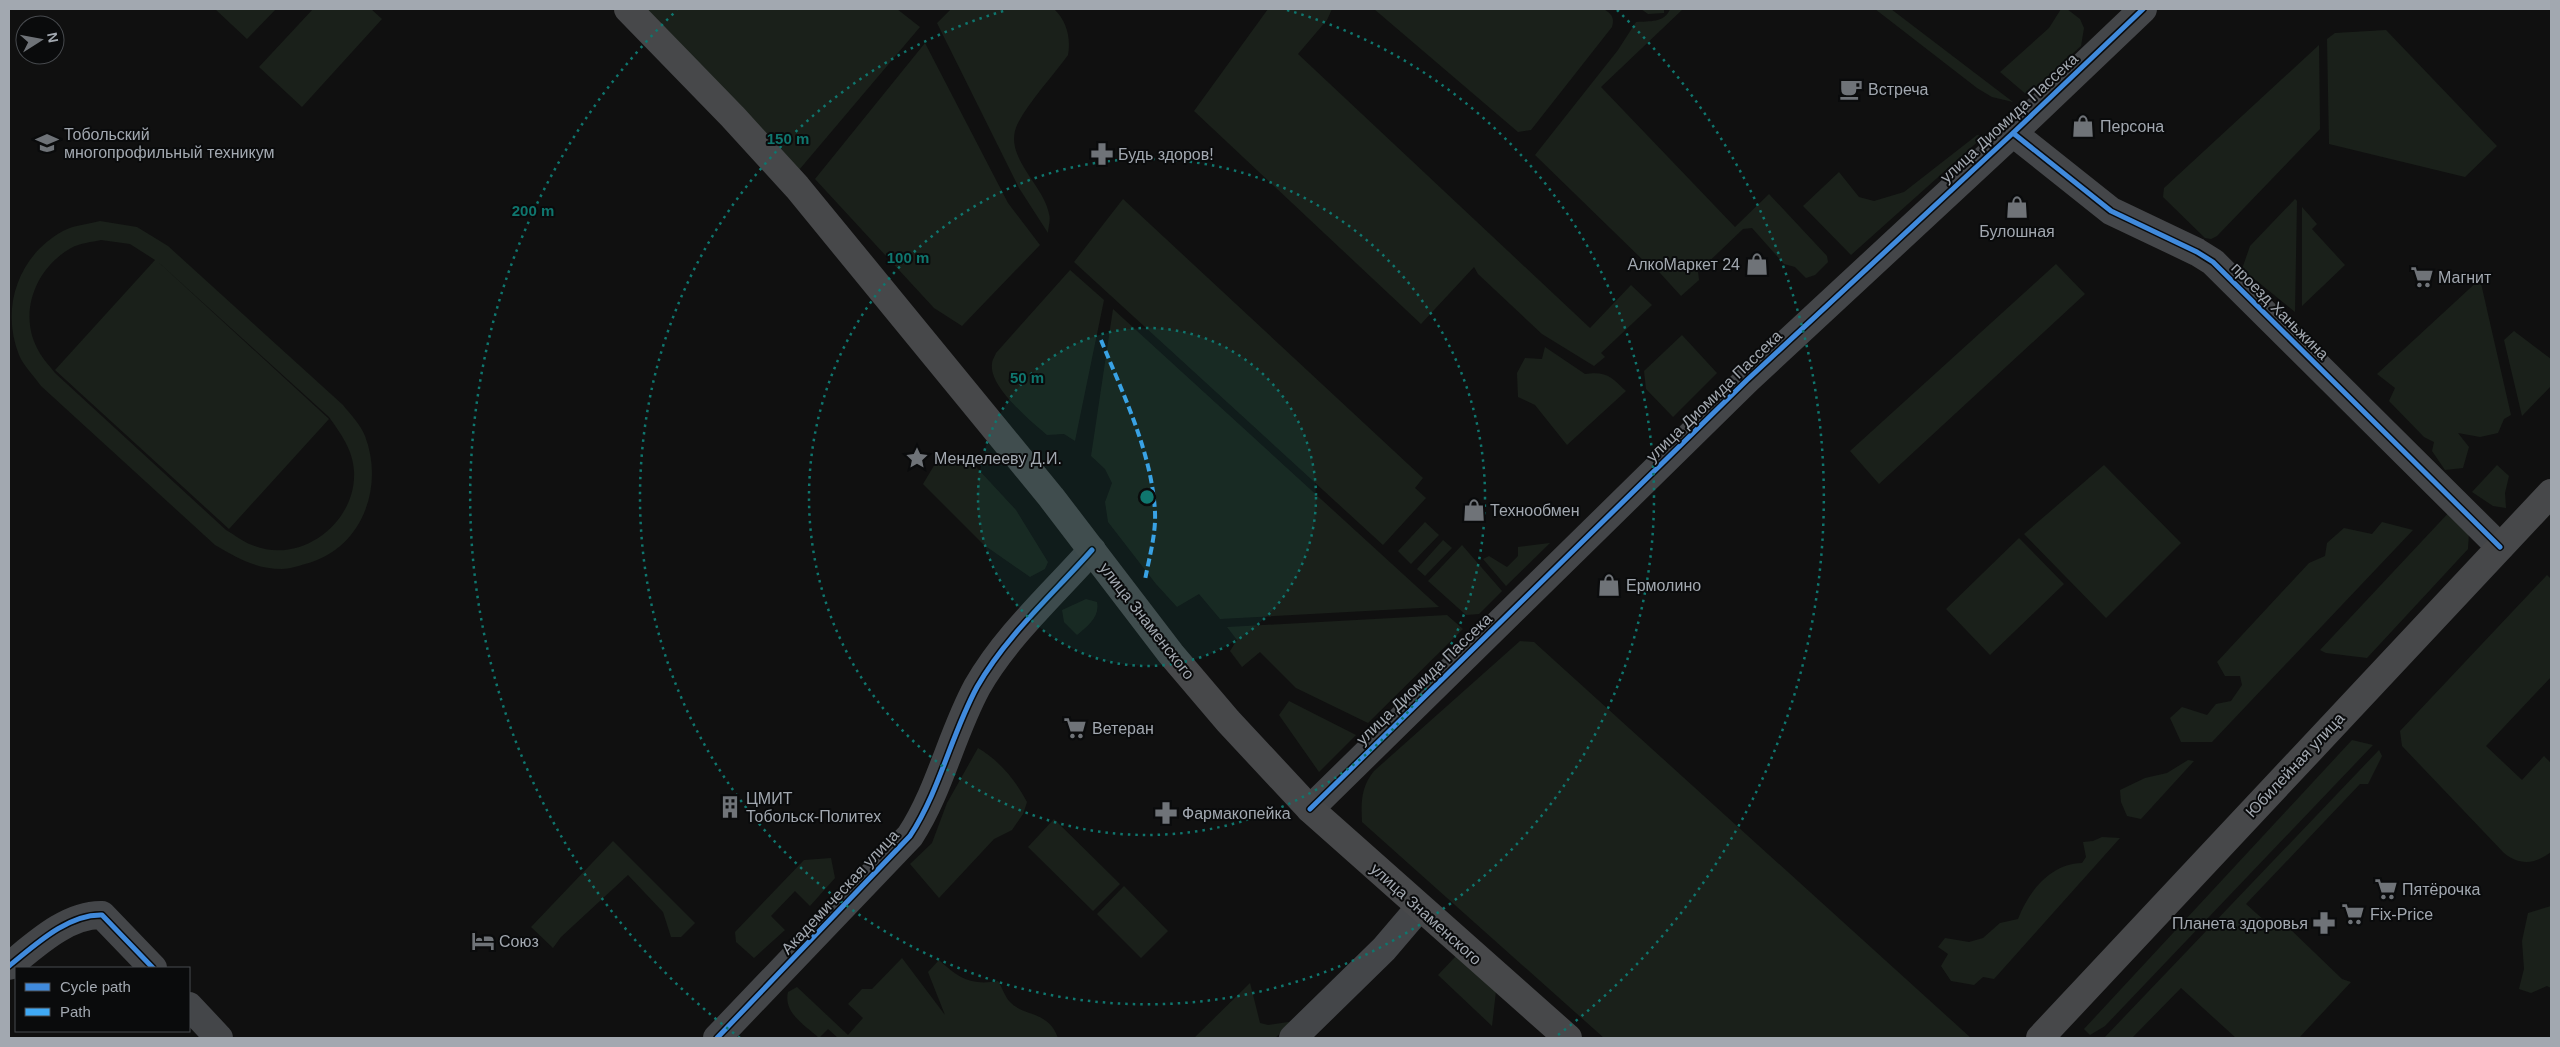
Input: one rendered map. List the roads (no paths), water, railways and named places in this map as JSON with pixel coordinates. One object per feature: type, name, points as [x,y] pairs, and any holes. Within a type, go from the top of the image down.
[{"type":"main road","name":"улица Знаменского","points":[[628,9],[733,117],[797,187],[1045,489],[1171,654],[1228,721],[1310,809],[1419,908],[1568,1038]]},
{"type":"main road","name":"Юбилейная улица","points":[[2040,1038],[2551,493]]},
{"type":"street","name":"улица Диомида Пассека","points":[[1310,809],[1747,380],[2013,133],[2143,9]]},
{"type":"street","name":"проезд Ханьжина","points":[[2013,133],[2111,211],[2197,252],[2213,262],[2500,547]]},
{"type":"street","name":"Академическая улица","points":[[717,1038],[910,836],[926,808],[966,711],[989,667],[1092,550]]},
{"type":"street","points":[[1293,1038],[1384,949],[1419,908]]},
{"type":"street","points":[[9,966],[53,933],[82,918],[102,915],[152,967]]},
{"type":"street","points":[[190,1007],[219,1038]]},
{"type":"place","name":"Встреча","points":[[1851,89]]},
{"type":"place","name":"Персона","points":[[2083,126]]},
{"type":"place","name":"Тобольский многопрофильный техникум","points":[[47,143]]},
{"type":"place","name":"Будь здоров!","points":[[1102,154]]},
{"type":"place","name":"Булошная","points":[[2017,207]]},
{"type":"place","name":"АлкоМаркет 24","points":[[1757,264]]},
{"type":"place","name":"Магнит","points":[[2422,277]]},
{"type":"place","name":"Менделееву Д.И.","points":[[917,458]]},
{"type":"place","name":"Технообмен","points":[[1474,510]]},
{"type":"place","name":"Ермолино","points":[[1609,585]]},
{"type":"place","name":"Ветеран","points":[[1075,728]]},
{"type":"place","name":"ЦМИТ Тобольск-Политех","points":[[730,807]]},
{"type":"place","name":"Фармакопейка","points":[[1166,813]]},
{"type":"place","name":"Пятёрочка","points":[[2386,889]]},
{"type":"place","name":"Fix-Price","points":[[2353,914]]},
{"type":"place","name":"Планета здоровья","points":[[2324,923]]},
{"type":"place","name":"Союз","points":[[483,941]]}]
